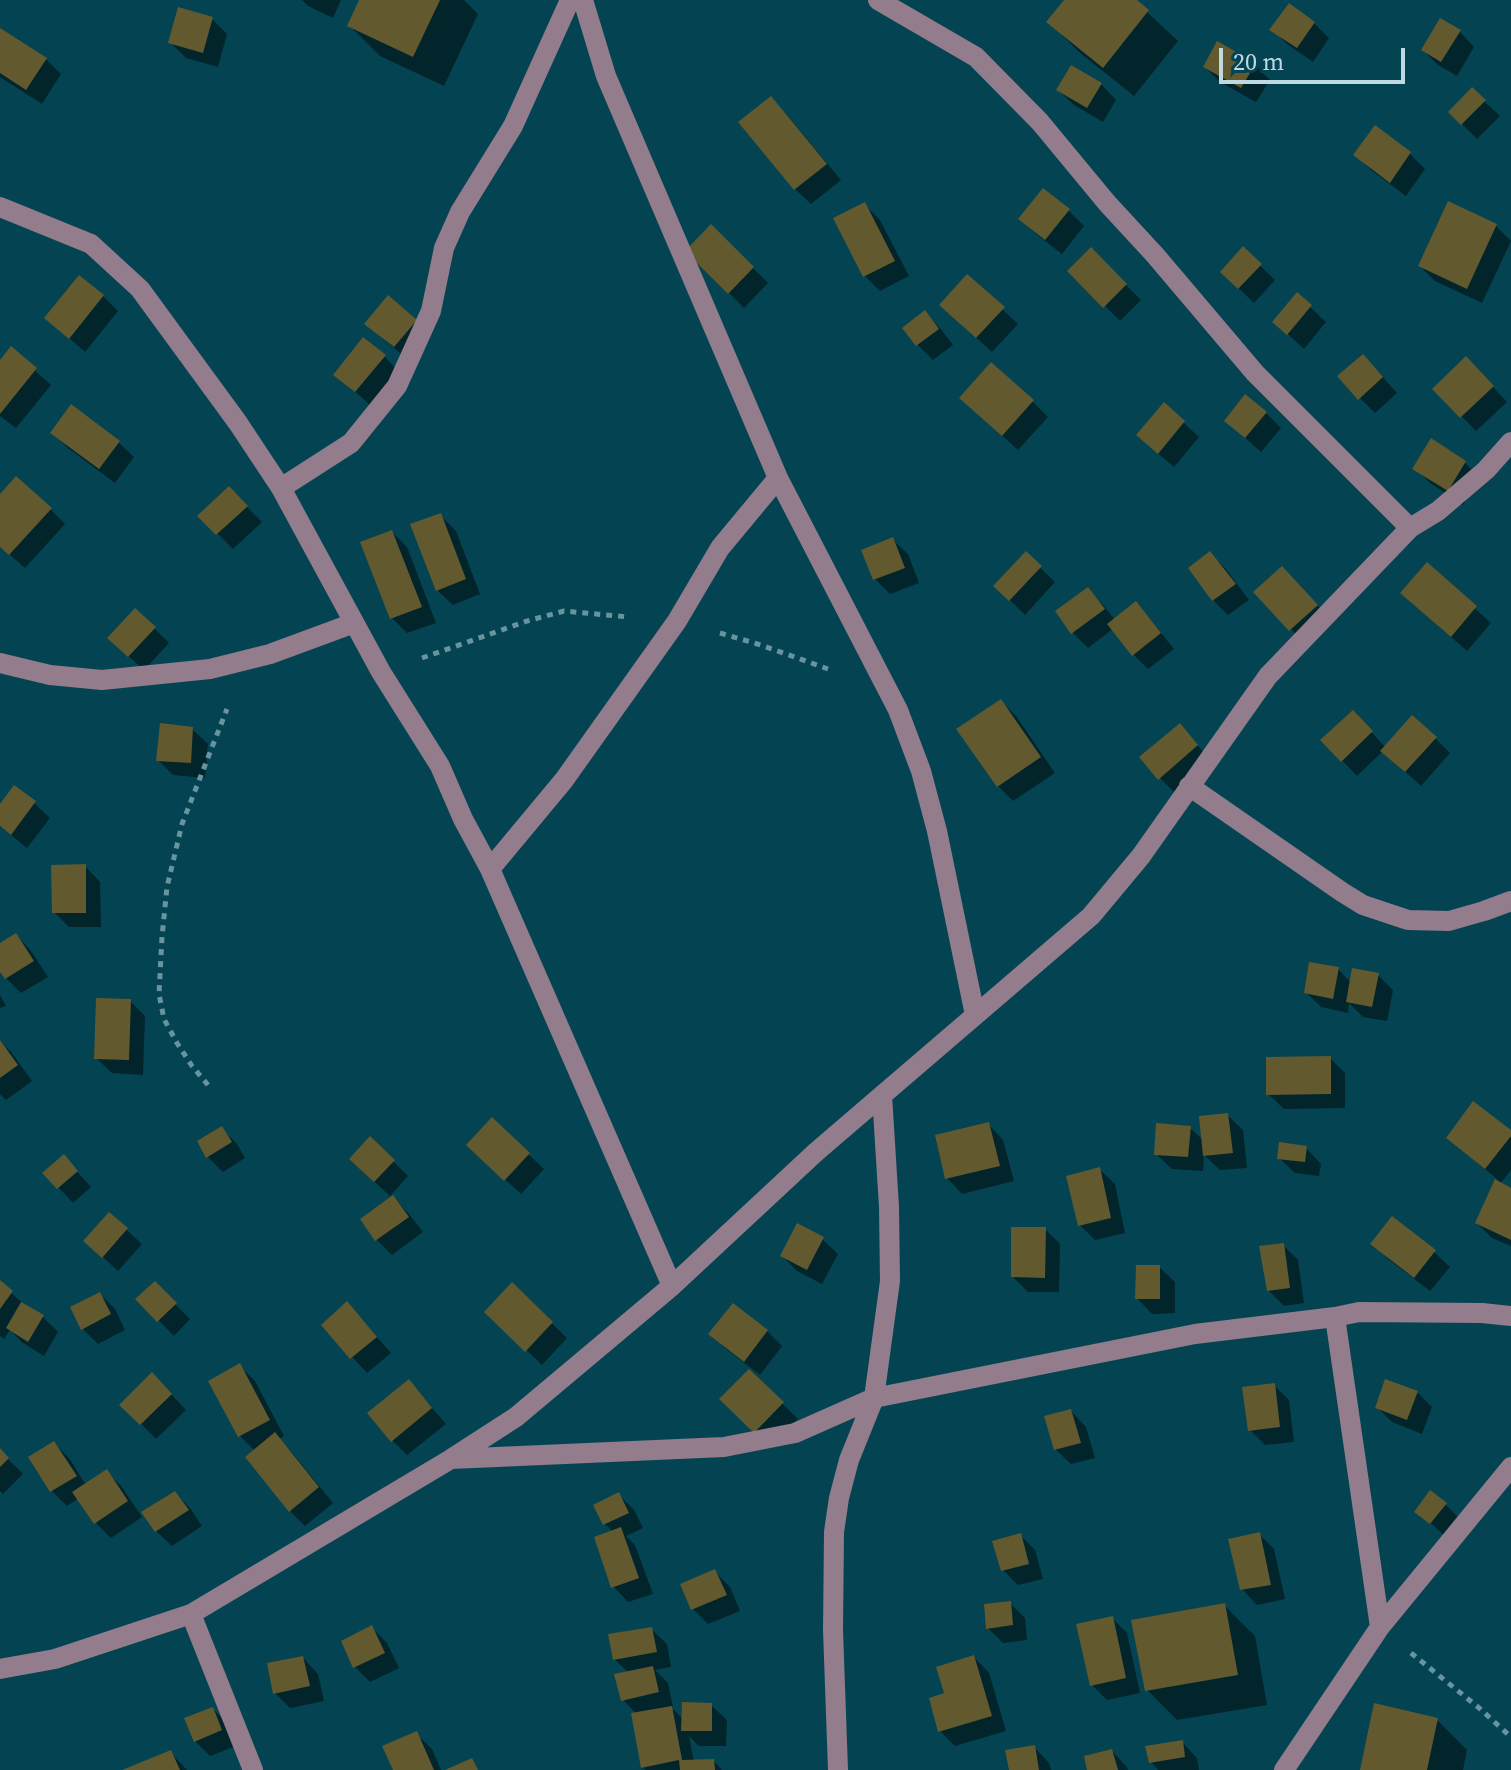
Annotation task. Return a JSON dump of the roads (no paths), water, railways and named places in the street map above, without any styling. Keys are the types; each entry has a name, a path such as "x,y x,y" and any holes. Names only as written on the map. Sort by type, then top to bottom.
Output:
{"street":[{"path":"281,488 351,443 397,386 431,311 444,248 460,212 513,126 570,0"},
{"path":"583,0 606,76 778,478 898,710 921,771 937,831 975,1015"},
{"path":"878,0 976,57 1040,122 1255,373 1410,528"},
{"path":"0,207 91,244 140,289 238,423 281,488 381,672 440,766 463,819 490,869 672,1286"},
{"path":"0,1669 55,1659 191,1614 516,1417 672,1286 816,1152 1091,916 1141,856 1268,676 1410,528 1438,511 1486,470 1511,442"},
{"path":"490,869 564,780 677,621 720,548 778,478"},
{"path":"0,663 50,675 102,680 210,669 270,654 354,623"},
{"path":"1189,786 1363,905 1408,920 1449,921 1511,901"},
{"path":"838,1770 833,1630 834,1532 849,1460 874,1398 890,1281 882,1095"},
{"path":"451,1459 724,1447 795,1433 874,1398 1195,1334 1359,1312 1511,1316"},
{"path":"1335,1317 1380,1627"},
{"path":"1284,1770 1380,1627 1511,1467"},
{"path":"191,1614 253,1770"}]}
